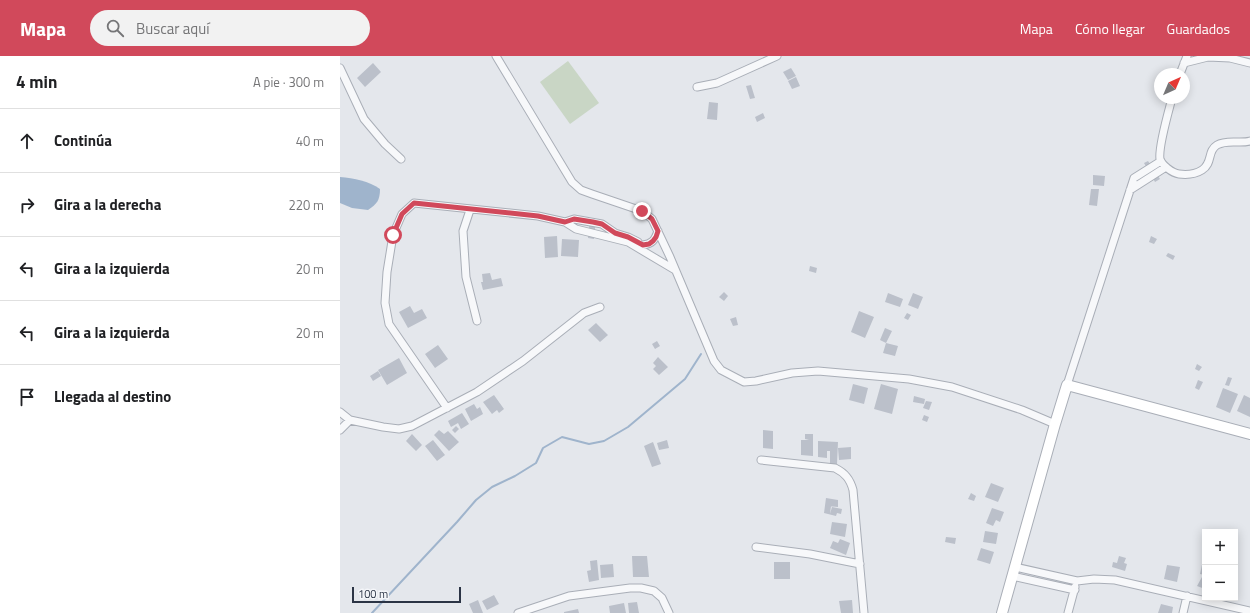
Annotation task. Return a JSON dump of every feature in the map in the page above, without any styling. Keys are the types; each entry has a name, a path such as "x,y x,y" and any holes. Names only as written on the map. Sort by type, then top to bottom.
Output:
{"street":[{"path":"496,56 572,182 581,190 642,211 652,219 670,257 714,361 721,370 744,382 756,381 792,373 818,371 909,379 952,387 1022,410 1055,424"},
{"path":"698,87 717,83 766,59 777,56"},
{"path":"1186,60 1208,57 1230,58 1250,63"},
{"path":"340,68 364,119 385,144 401,159"},
{"path":"1170,104 1161,146 1160,159 1175,173 1187,175 1204,170 1210,161 1213,148 1218,144 1230,141 1250,141"},
{"path":"1002,613 1055,424 1134,178 1164,164"},
{"path":"1130,190 1164,164"},
{"path":"447,408 389,324 386,303 387,272 393,235 402,214 414,203 470,210 499,211 538,216 565,222 576,229 628,242 675,270"},
{"path":"470,210 463,231 466,277 477,321"},
{"path":"565,222 574,219 602,224 615,233 628,237 643,245 659,256 670,257"},
{"path":"643,245 649,244 653,241 658,231"},
{"path":"340,412 350,420 383,427 399,429 412,426 477,392 523,361 584,313 600,307"},
{"path":"1068,385 1250,434"},
{"path":"340,430 350,420"},
{"path":"761,460 835,468 842,471 847,476 851,483 852,490 864,613"},
{"path":"756,547 810,554 860,564"},
{"path":"1014,571 1077,581 1094,579 1115,580 1250,611"},
{"path":"1014,571 1075,590"},
{"path":"1068,613 1077,581"},
{"path":"518,613 569,596 630,588 641,588 654,591 662,598 669,613"},
{"path":"1183,613 1187,596"}],"green space":[{"path":"568,61 599,103 570,124 540,82"}],"water":[{"path":"340,177 361,180 380,189 379,196 374,206 368,210 352,208 340,203"}],"building":[{"path":"373,63 381,72 365,87 357,78"},
{"path":"791,68 796,76 788,80 783,72"},
{"path":"796,77 800,86 792,89 788,81"},
{"path":"751,85 755,98 750,99 746,86"},
{"path":"709,102 718,103 717,120 707,119"},
{"path":"763,113 765,118 757,122 755,117"},
{"path":"1148,161 1160,179 1155,182 1144,163"},
{"path":"1093,175 1105,176 1104,186 1093,185"},
{"path":"1091,189 1099,189 1097,206 1089,205"},
{"path":"590,218 596,219 594,239 588,238"},
{"path":"557,236 558,257 545,258 544,237"},
{"path":"1151,236 1157,239 1154,244 1149,242"},
{"path":"562,239 579,240 578,257 561,256"},
{"path":"1168,253 1175,256 1173,260 1166,256"},
{"path":"810,266 817,268 816,273 809,271"},
{"path":"490,273 492,280 501,278 503,286 483,290 481,282 483,282 482,274"},
{"path":"724,292 728,296 724,301 719,297"},
{"path":"888,293 903,299 900,307 885,302"},
{"path":"913,293 923,297 918,309 908,305"},
{"path":"410,306 414,313 422,309 427,318 408,328 399,312"},
{"path":"859,311 874,317 865,338 851,332"},
{"path":"907,313 911,315 908,320 904,318"},
{"path":"736,317 738,325 733,326 730,319"},
{"path":"596,323 608,335 600,342 588,330"},
{"path":"885,328 892,331 886,343 880,340"},
{"path":"657,341 660,346 655,349 652,344"},
{"path":"886,343 898,346 895,356 883,353"},
{"path":"438,345 448,359 435,368 425,354"},
{"path":"658,357 668,367 659,375 653,369 656,366 653,363"},
{"path":"399,358 407,373 387,385 378,370"},
{"path":"1197,364 1202,367 1199,371 1195,369"},
{"path":"378,371 381,376 373,381 370,376"},
{"path":"1228,377 1232,378 1229,386 1225,385"},
{"path":"1198,380 1203,382 1199,390 1195,388"},
{"path":"853,384 868,388 864,404 849,400"},
{"path":"881,384 898,389 892,414 874,409"},
{"path":"1223,388 1238,394 1230,413 1216,407"},
{"path":"494,395 504,409 499,413 497,410 492,414 483,402"},
{"path":"1244,395 1250,398 1250,417 1237,411"},
{"path":"914,396 925,399 924,404 913,402"},
{"path":"926,401 932,402 929,410 923,408"},
{"path":"474,404 477,409 480,407 483,414 471,421 465,409"},
{"path":"462,413 469,424 461,429 458,423 451,427 448,421"},
{"path":"924,415 929,417 927,422 922,420"},
{"path":"456,426 459,429 455,433 452,430"},
{"path":"439,430 444,434 448,431 459,442 449,451 434,435"},
{"path":"763,430 773,431 773,449 763,448"},
{"path":"412,434 422,445 416,451 406,441"},
{"path":"805,434 813,434 813,456 801,455 801,440 809,440 805,439"},
{"path":"433,440 445,455 437,461 425,446"},
{"path":"667,440 669,448 659,450 657,443"},
{"path":"818,441 838,442 837,464 830,464 830,451 827,451 827,458 818,457"},
{"path":"653,442 661,464 652,467 644,446"},
{"path":"851,447 851,459 839,460 838,448"},
{"path":"991,483 1004,488 998,502 985,497"},
{"path":"971,493 976,496 974,501 968,499"},
{"path":"826,498 838,500 838,507 831,506 830,514 832,507 842,509 841,514 837,513 836,516 824,513"},
{"path":"992,508 1004,512 1000,522 996,520 993,526 986,523"},
{"path":"832,522 847,524 845,537 830,534"},
{"path":"985,531 998,533 996,544 983,542"},
{"path":"946,537 956,538 955,544 945,542"},
{"path":"840,539 850,543 846,555 830,548 833,541 838,543"},
{"path":"981,548 994,552 990,564 977,560"},
{"path":"632,556 647,556 649,577 633,577"},
{"path":"1119,556 1126,558 1124,563 1127,564 1125,571 1112,567 1113,562 1117,563"},
{"path":"597,560 599,580 589,582 587,571 591,570 590,561"},
{"path":"774,562 790,562 790,579 774,579"},
{"path":"613,564 614,577 601,578 600,565"},
{"path":"1167,565 1180,567 1177,582 1164,579"},
{"path":"1202,577 1202,588 1197,586"},
{"path":"494,595 499,604 487,610 482,601"},
{"path":"478,600 483,613 473,613 469,604"},
{"path":"852,600 853,613 841,613 839,601"},
{"path":"637,602 639,613 629,613 628,603"},
{"path":"624,603 626,613 610,613 609,606"},
{"path":"1161,604 1173,607 1172,613 1158,613"},
{"path":"578,609 579,613 564,613 564,612"}],"waterway":[{"path":"372,613 476,500 492,487 515,476 536,463 543,448 562,437 589,444 604,441 628,427 685,379 701,354"}],"route":[{"path":"393,235 402,214 414,203 470,210 499,211 538,216 565,222 574,219 593,222 602,224 615,233 628,237 643,245 649,244 653,241 658,231 652,219 642,211"}]}
